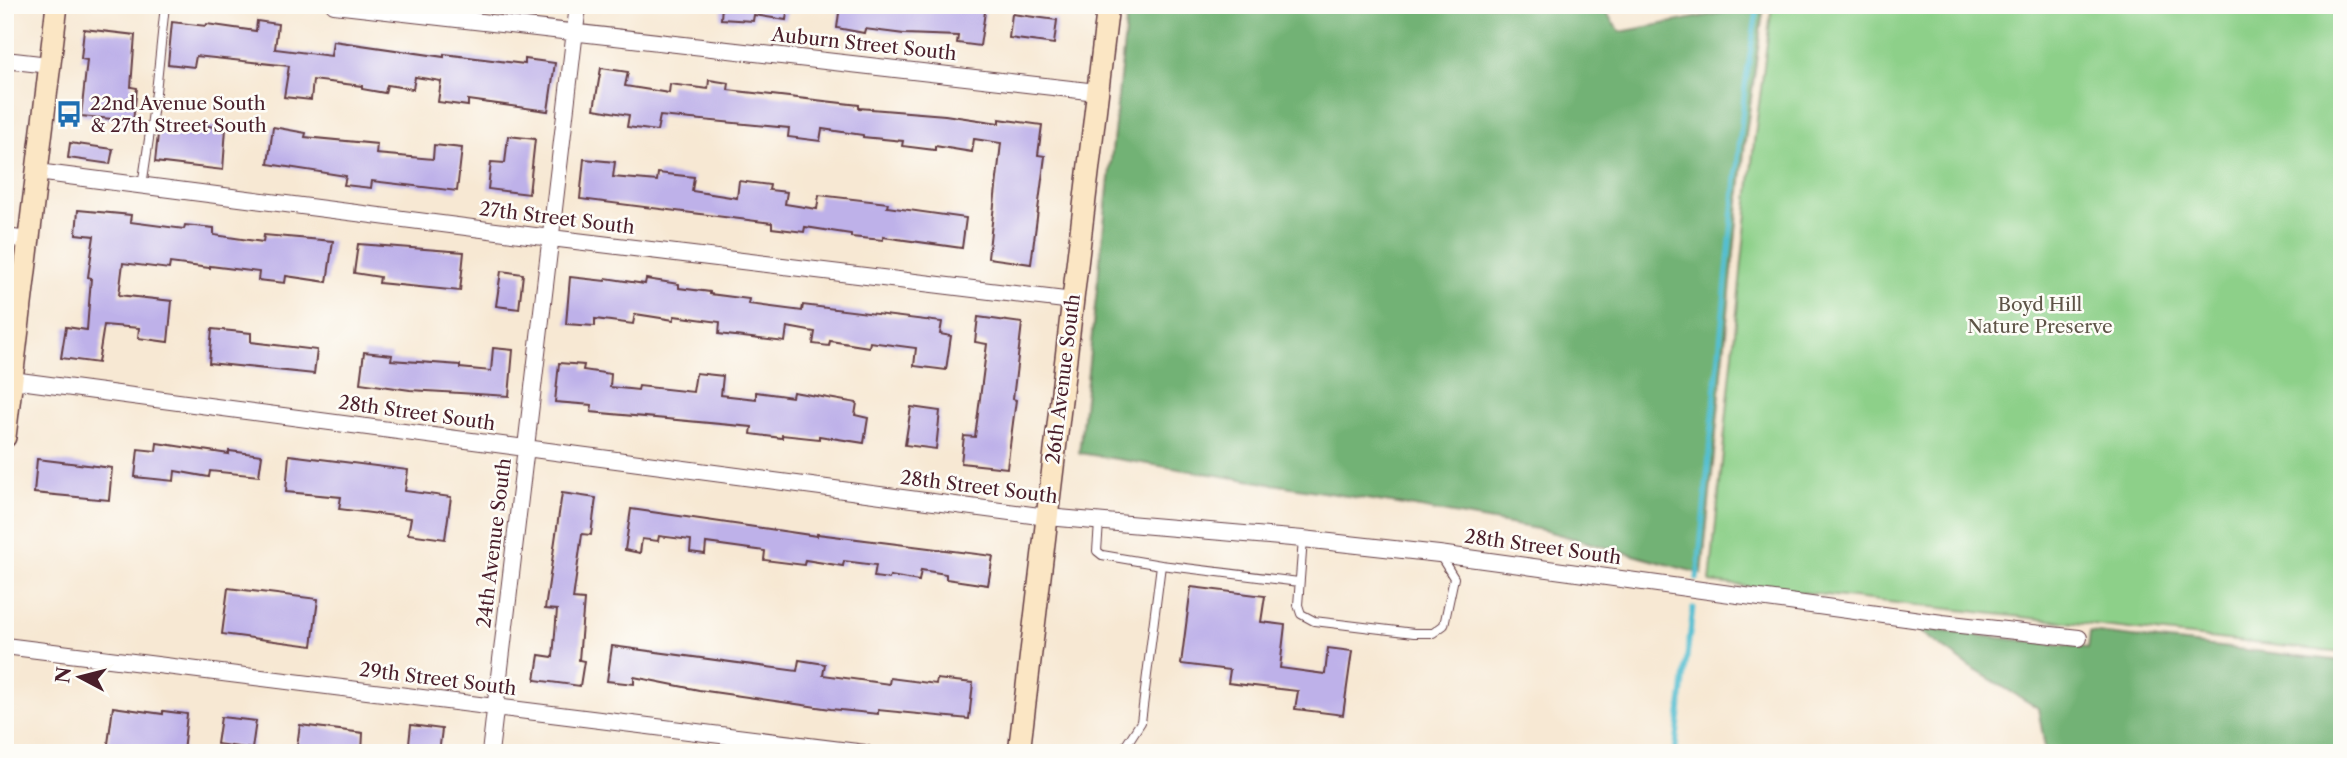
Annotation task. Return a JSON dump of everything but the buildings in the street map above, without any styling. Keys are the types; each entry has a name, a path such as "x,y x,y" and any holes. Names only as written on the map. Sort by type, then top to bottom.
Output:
{"street":[{"path":"5,436 57,5"},
{"name":"Auburn Street South","path":"334,5 1097,92"},
{"name":"24th Avenue South","path":"490,753 579,5"},
{"name":"26th Avenue South","path":"1026,752 1047,517 1108,5"},
{"path":"5,60 50,65"},
{"name":"27th Street South","path":"37,172 1073,301"},
{"path":"5,237 29,240"},
{"name":"28th Street South","path":"12,380 1047,517 1303,539 1439,554 1942,623 2079,638"},
{"name":"29th Street South","path":"5,646 865,753"}],"lane":[{"path":"142,186 165,5"},
{"path":"1099,523 1097,551 1102,555 1299,582"},
{"path":"1303,539 1298,605 1301,614 1314,621 1414,633 1433,633 1444,625 1454,578 1439,554"},
{"path":"1121,753 1141,722 1161,565"}],"green space":[{"path":"1128,5 1601,5 1620,32 1764,5 1745,141 1702,574 1543,530 1079,453"},
{"name":"Boyd Hill Nature Preserve","path":"1772,5 2342,5 2342,653 1710,582 1754,142"},
{"path":"1915,628 2088,648 2090,632 2342,661 2342,753 2046,753 2038,708 1970,667"}],"waterway":[{"path":"1697,579 1745,86 1758,5"},
{"path":"1675,753 1693,608"}],"place":[{"name":"22nd Avenue South & 27th Street South","path":"69,114"}]}
